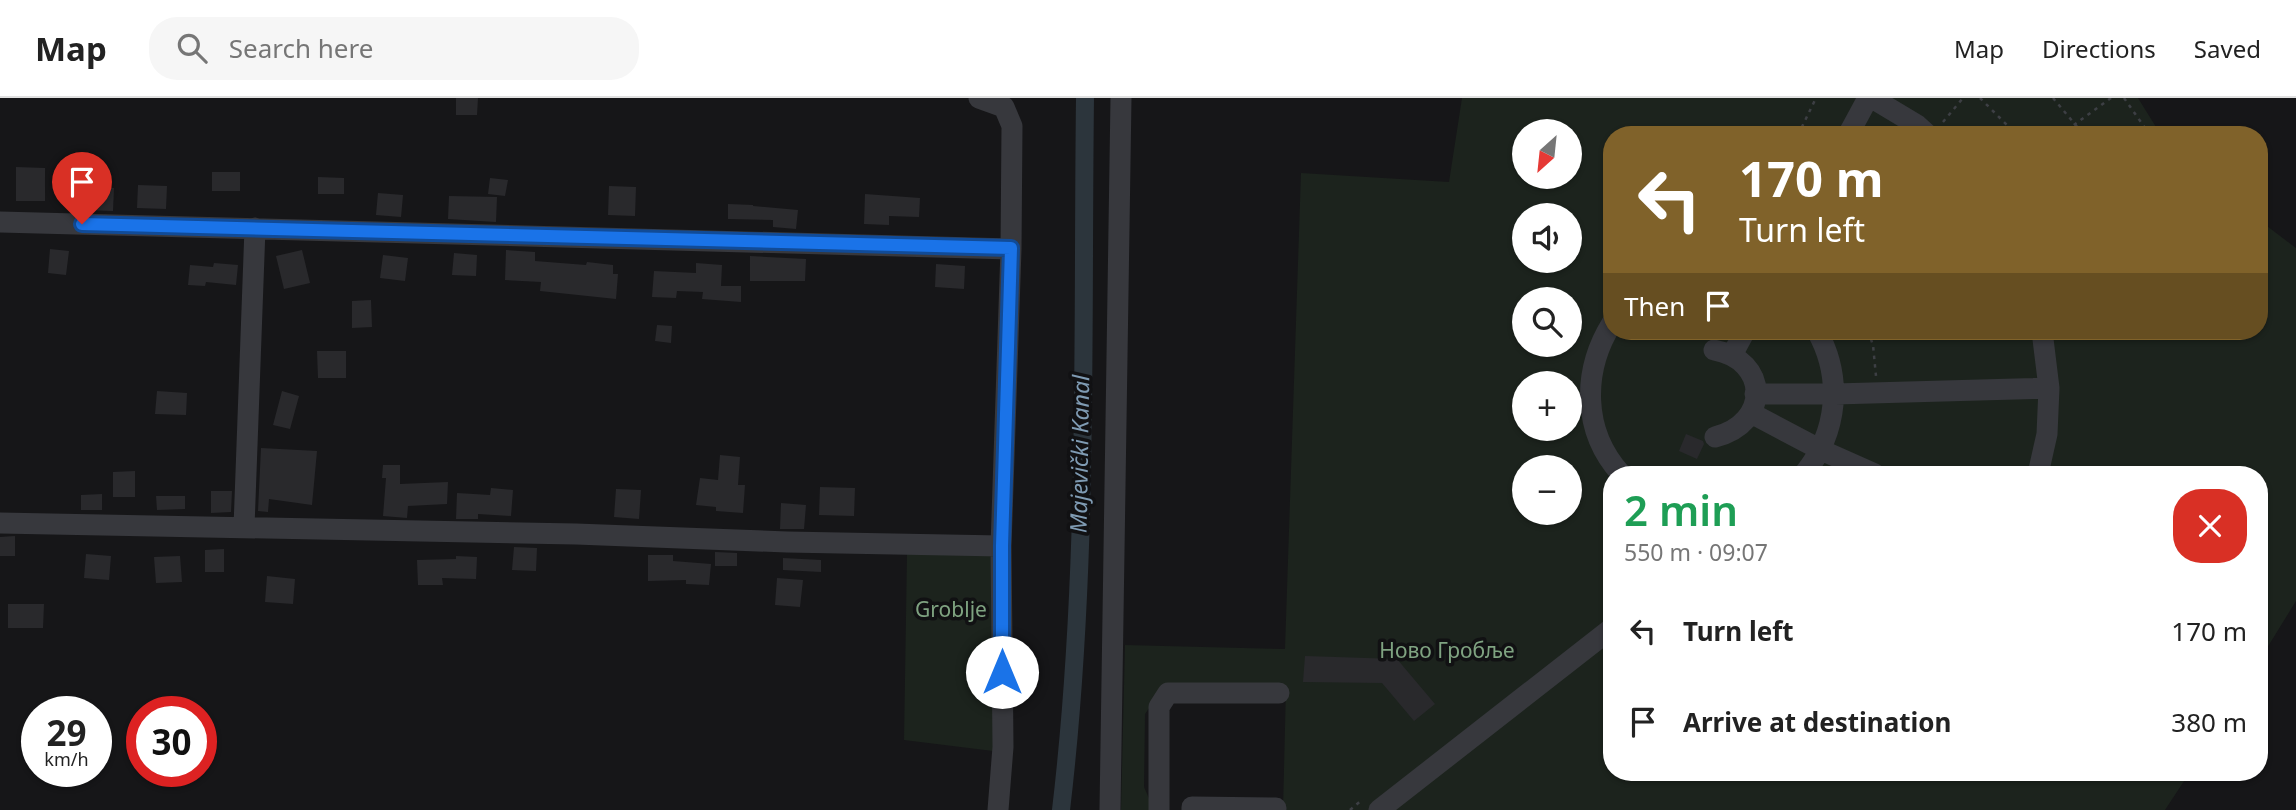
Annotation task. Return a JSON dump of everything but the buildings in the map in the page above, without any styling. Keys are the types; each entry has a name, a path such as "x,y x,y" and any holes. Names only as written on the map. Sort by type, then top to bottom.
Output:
{"street":[{"path":"979,98 1004,107 1012,126 1002,546 1003,747 998,810"},
{"path":"1110,810 1121,98"},
{"path":"1853,126 1870,98 1920,126"},
{"path":"0,222 1011,248"},
{"path":"244,527 255,228"},
{"path":"1603,340 1592,370 1590,405 1598,439 1606,454 1623,466"},
{"path":"1715,437 1739,428 1753,403 1751,372 1723,353 1736,340"},
{"path":"1810,466 1821,450 1833,413 1835,394 1831,365 1821,340"},
{"path":"2040,466 2047,434 2049,388 2043,340"},
{"path":"1753,403 1835,394 2049,388"},
{"path":"1753,403 1821,450 1857,466"},
{"path":"0,523 576,534 1002,546"},
{"path":"1379,810 1603,635"},
{"path":"1159,810 1159,707 1168,693 1279,693"},
{"path":"1192,810 1192,807 1276,808"}],"path":[{"path":"1802,126 1816,98"},
{"path":"1938,126 1963,98"},
{"path":"1980,98 2008,126"},
{"path":"2053,98 2078,126"},
{"path":"2072,126 2111,98"},
{"path":"2124,98 2144,126"},
{"path":"1870,340 1876,366 1876,393"}],"green space":[{"name":"Ново Гробље","path":"1462,98 2138,98 2155,126 1603,126 1603,340 2268,340 2268,227 2296,248 2296,601 2268,646 2268,466 1603,466 1603,781 2184,781 2165,810 1283,810 1286,687 1165,685 1145,714 1144,787 1154,810 1121,810 1125,645 1285,649 1301,173 1449,182"},
{"name":"Groblje","path":"907,554 996,554 993,751 904,740"}],"waterway":[{"name":"Majevički Kanal","path":"1061,810 1070,721 1080,543 1085,98"}],"route":[{"path":"82,224 1011,248 1002,546 1002,672"}]}
